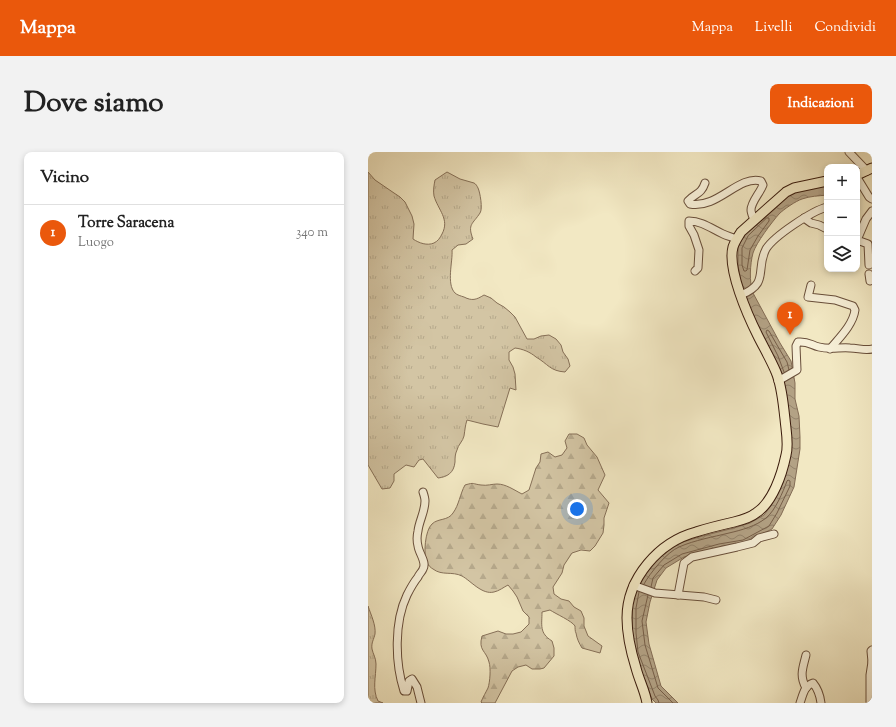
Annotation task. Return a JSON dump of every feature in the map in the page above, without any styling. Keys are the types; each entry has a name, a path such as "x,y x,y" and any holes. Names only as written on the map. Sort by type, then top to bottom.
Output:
{"main road":[{"path":"860,174 869,170"},
{"path":"647,703 631,652 627,629 627,609 641,573 650,560 672,542 694,532 748,518 757,513 765,506 770,498 779,480 787,454 787,441 780,380 758,336 734,274 732,249 741,232 786,192 794,188 824,182"}],"street":[{"path":"849,152 869,170"},
{"path":"705,183 704,188 688,201 690,204 705,204 717,199 726,192 749,180 761,181 763,185 750,210 754,220"},
{"path":"860,181 870,198"},
{"path":"742,295 756,287 760,278 762,259 766,249 772,242 779,235 804,218 824,208"},
{"path":"859,236 866,219 872,212"},
{"path":"804,218 811,223 824,228"},
{"path":"695,272 698,268 699,250 689,226 689,221 707,226 736,239"},
{"path":"860,241 868,244 870,248 869,265"},
{"path":"811,285 808,297 835,300 853,306 855,310 847,329 830,349"},
{"path":"780,380 797,370 796,346 798,342 804,342 830,349 872,349"},
{"path":"421,703 412,679 409,681 407,691 404,691 398,663 397,636 401,609 407,594 416,578 424,568 418,546 417,532 425,501 424,492"},
{"path":"678,595 684,562 692,557 753,543 759,538 774,534"},
{"path":"635,586 655,593 704,597 716,600"},
{"path":"870,703 872,650"},
{"path":"806,655 802,674 803,682 806,688"},
{"path":"800,703 806,688 809,684 813,683 818,688 821,703"}],"green space":[{"path":"368,172 375,180 405,202 414,224 413,239 420,243 426,244 431,244 437,241 444,229 445,224 434,196 435,180 447,172 460,179 474,183 480,193 481,211 471,227 473,239 466,244 458,245 452,250 450,278 452,289 455,293 469,299 476,299 484,295 491,298 515,317 527,339 534,339 549,335 556,339 561,345 570,366 565,372 556,370 549,367 529,352 515,348 509,352 509,360 515,374 516,390 510,388 498,427 467,420 463,438 458,446 454,466 450,474 438,478 423,459 419,460 414,467 406,465 394,474 394,481 390,488 382,489 368,465"},
{"path":"569,434 577,434 584,438 587,445 597,457 605,475 598,490 609,503 604,518 603,533 595,546 590,551 581,550 572,553 553,587 554,594 561,599 569,601 574,607 581,611 588,636 602,646 600,653 582,648 575,631 575,626 571,622 550,610 542,612 543,632 552,641 554,656 544,668 532,669 526,665 518,667 512,671 495,703 482,703 481,702 489,685 490,665 481,645 482,636 498,631 506,634 521,632 529,624 529,617 523,611 517,597 508,585 500,590 490,592 485,591 481,590 462,576 436,571 430,567 427,563 425,554 425,543 428,532 434,522 451,516 457,507 465,485 472,483 483,485 500,484 522,494 529,490 536,468 540,462 541,454 548,452 555,457 562,455 567,448 565,441"},
{"path":"368,606 375,627 372,651 376,662 375,692 378,701 383,703 368,703"}],"water":[{"path":"824,186 824,195 797,201 779,214 768,227 753,253 750,278 753,293 791,361 795,383 795,399 799,416 800,437 800,449 794,487 781,515 772,529 744,543 684,557 666,568 657,580 646,622 649,644 661,686 678,703 656,703 652,699 634,653 632,607 636,590 642,578 662,555 676,544 750,523 764,515 776,496 790,432 764,339 742,289 738,265 738,247 745,234 791,193"}],"place":[{"name":"Torre Saracena","path":"790,335"}]}
